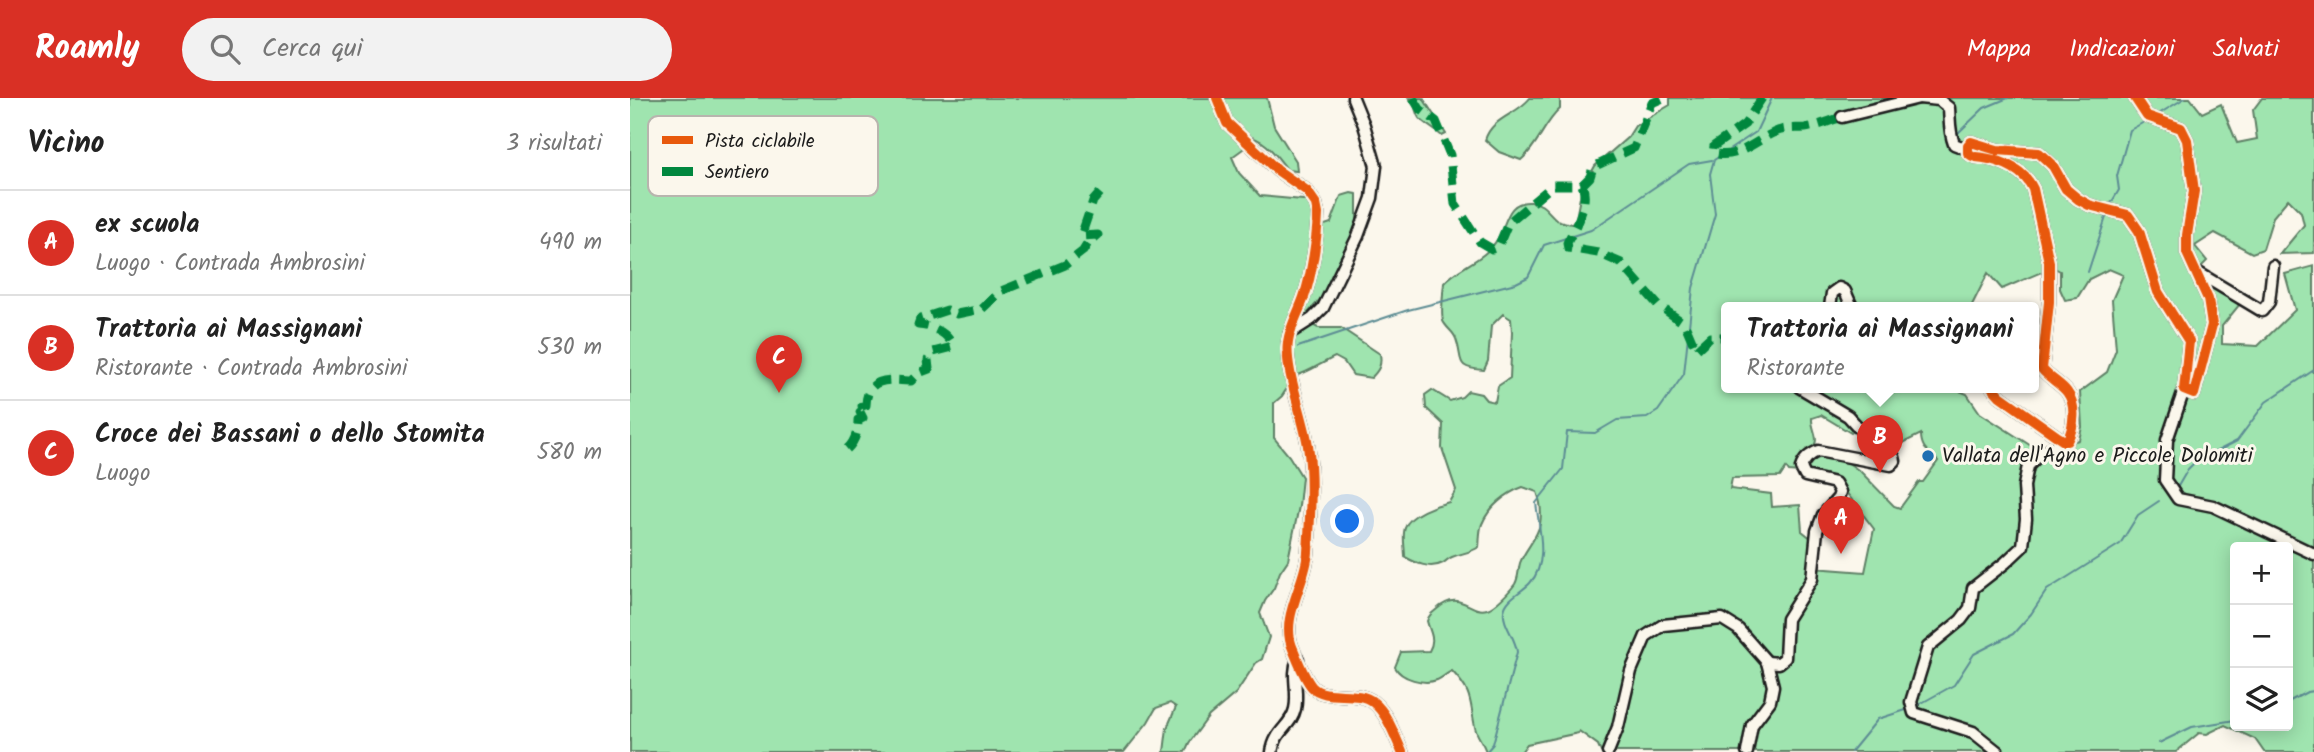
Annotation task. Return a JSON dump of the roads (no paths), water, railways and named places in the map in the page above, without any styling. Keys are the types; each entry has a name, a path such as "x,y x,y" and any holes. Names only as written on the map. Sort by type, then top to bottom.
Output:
{"street":[{"path":"1217,98 1227,123 1276,170 1307,191 1316,204 1317,220 1306,291 1290,333 1288,353 1309,458 1307,562 1291,614 1291,645 1315,690 1354,695 1373,702 1393,732 1402,752"},
{"path":"1290,333 1312,319 1323,308 1358,236 1372,198 1376,166 1353,98"},
{"path":"1842,117 1919,98 1939,100 1949,108 1948,130 1954,144 1967,147 1972,156 2022,172 2033,189 2049,262 2049,302 2042,369 2067,393 2072,406 2072,432 2067,441 2039,455 2028,466 2024,486 2026,519 2023,546 1973,588 1970,608 1961,620 1928,647 1913,708 1931,720 1973,732 1998,752"},
{"path":"2135,98 2147,116 2181,128 2187,140 2194,191 2187,253 2208,299 2212,325 2194,394 2184,390"},
{"path":"1967,147 1971,142 1997,150 2039,153 2053,166 2066,189 2078,199 2089,205 2129,215 2139,231 2158,292 2189,341 2184,390 2167,440 2165,480 2178,499 2213,506 2314,554"},
{"path":"2196,271 2262,311 2269,302 2273,266"},
{"path":"1831,302 1832,293 1839,288 1845,291 1850,302"},
{"path":"1767,662 1779,663 1785,658 1787,619 1812,579 1817,531 1823,515 1840,492 1835,483 1805,476 1801,468 1803,462 1810,454 1818,451 1891,465 1895,461 1894,457 1876,447 1848,416 1808,393"},
{"path":"1997,393 2064,442"},
{"path":"1608,752 1618,727 1631,671 1646,636 1663,625 1722,620 1738,629 1767,662 1773,686 1770,701 1752,724 1747,752"},
{"path":"1272,752 1274,739 1295,711 1297,698 1294,667 1298,659"}],"waterway":[{"path":"1486,752 1493,744 1517,652 1505,621 1505,606 1536,575 1541,555 1536,503 1563,469 1567,432 1595,433 1617,420 1647,418 1658,411 1684,374 1693,288 1715,214 1710,174 1714,160 1756,132 1772,98"},
{"path":"1957,134 1984,108 2008,98"},
{"path":"2157,115 2185,98"},
{"path":"2110,205 2119,190 2117,176 2130,130 2146,121"},
{"path":"1298,347 1408,310 1516,283 1528,277 1544,245 1591,230 1689,164 1712,160"},
{"path":"2088,272 2107,214"},
{"path":"2177,488 2194,463 2237,441 2266,402 2314,370"},
{"path":"1918,705 1954,685 1974,654 2013,634 2047,590 2120,544 2138,515 2159,501"},
{"path":"2293,699 2314,691"},
{"path":"1851,752 1878,719 1909,709"},
{"path":"2159,743 2192,727 2230,721"}],"place":[{"name":"Croce dei Bassani o dello Stomita","path":"779,393"},
{"name":"Vallata dell'Agno e Piccole Dolomiti","path":"1928,456"},
{"name":"Trattoria ai Massignani","path":"1880,473"},
{"name":"ex scuola","path":"1841,554"}]}
